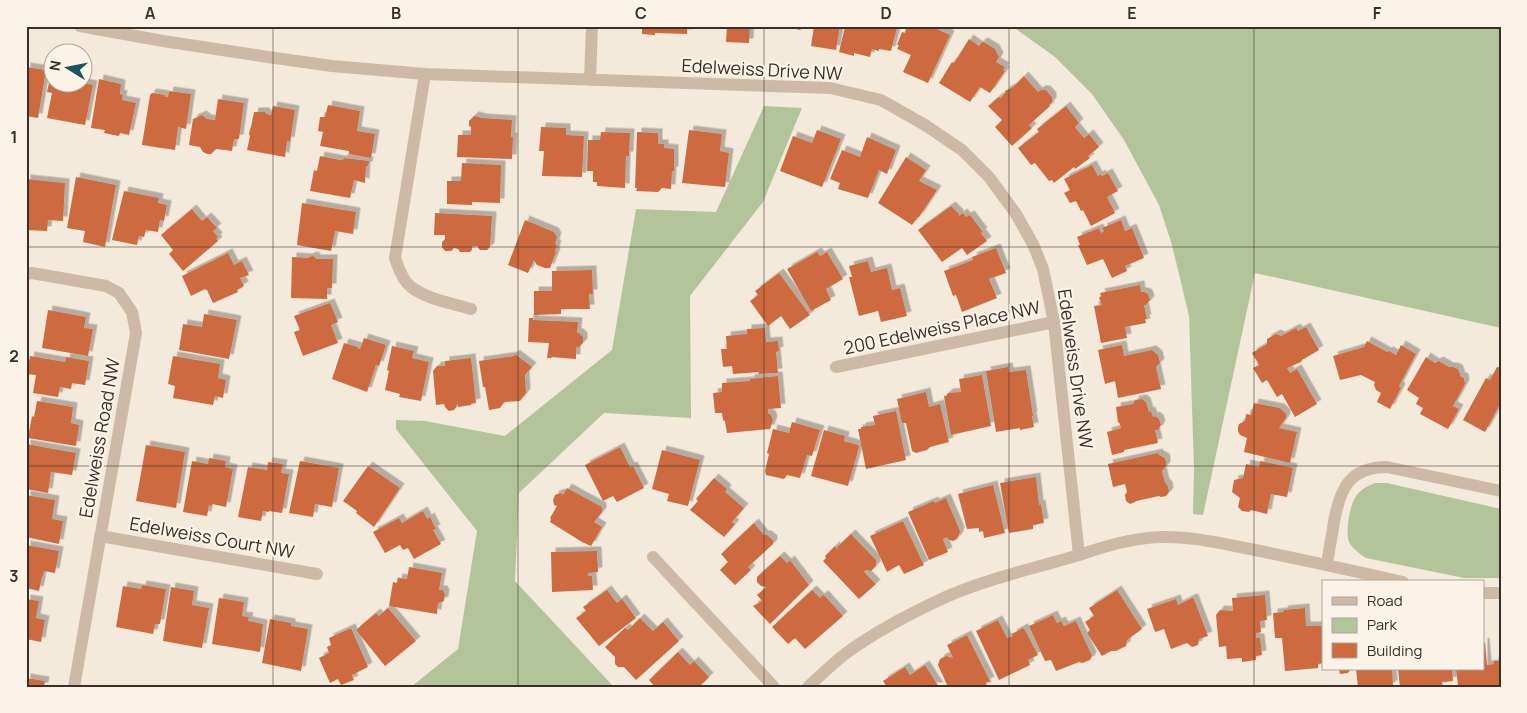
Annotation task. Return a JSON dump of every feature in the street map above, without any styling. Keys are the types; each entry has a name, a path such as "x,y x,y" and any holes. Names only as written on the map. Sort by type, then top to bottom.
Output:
{"street":[{"path":"590,80 592,26"},
{"name":"Edelweiss Drive NW","path":"88,27 163,41 332,66 425,74 830,88 881,100 925,125 962,150 989,178 1016,214 1033,244 1043,269 1054,322 1079,555"},
{"path":"425,74 394,258 406,282 417,292 471,309"},
{"name":"Edelweiss Road NW","path":"26,274 106,286 119,293 132,312 136,333 74,687"},
{"name":"200 Edelweiss Place NW","path":"836,367 1054,322"},
{"path":"1327,564 1337,506 1342,492 1348,481 1362,471 1375,467 1388,467 1501,491"},
{"name":"Edelweiss Court NW","path":"100,536 317,574"},
{"path":"808,687 846,654 881,631 949,596 991,581 1115,543 1162,537 1196,539 1327,564 1395,580"},
{"path":"653,557 774,687"},
{"path":"1484,593 1501,593"}],"green space":[{"path":"1012,26 1501,26 1501,328 1255,273 1203,515 1193,514 1194,467 1189,316 1172,245 1159,205 1124,140 1092,94 1055,57"},
{"path":"764,106 802,108 763,202 690,296 691,418 604,413 519,493 515,581 614,687 411,687 458,649 477,531 396,429 396,420 425,421 505,436 612,350 636,209 716,212"},
{"path":"1375,483 1387,483 1501,509 1501,578 1464,578 1366,558 1361,555 1349,542 1349,518 1356,496 1362,490"}],"building":[{"path":"642,26 687,26 687,34 642,34"},
{"path":"727,26 750,26 749,43 726,42"},
{"path":"792,26 806,26 805,29 800,30 792,28"},
{"path":"814,26 840,26 836,50 811,46"},
{"path":"850,26 896,26 891,51 872,49 870,57 854,53 854,56 839,52 845,27 849,28"},
{"path":"907,26 938,26 937,29 950,35 928,83 903,72 911,55 897,49 899,45 897,45 902,32 905,33"},
{"path":"969,39 979,46 984,42 995,49 999,57 996,62 1005,67 1003,70 1005,71 990,93 980,87 970,102 939,83"},
{"path":"26,67 42,69 42,92 38,118 26,116"},
{"path":"1024,76 1038,92 1046,90 1052,97 1052,102 1029,125 1032,128 1012,146 995,127 1002,120 988,106 999,97 1001,98 1005,91 1013,87"},
{"path":"99,79 121,84 120,94 123,95 122,100 136,103 129,135 120,133 119,136 104,133 105,130 91,128"},
{"path":"169,91 191,94 186,129 178,127 175,150 142,145 150,95 152,93 168,97"},
{"path":"47,92 92,92 85,125 47,118 52,93"},
{"path":"218,99 244,103 239,139 234,139 232,151 216,149 211,154 207,154 200,147 189,145 193,119 202,115 207,119 215,120"},
{"path":"328,105 360,111 357,131 375,134 371,158 349,154 349,151 320,146 323,132 318,131 320,117 325,117"},
{"path":"273,106 295,110 290,142 287,141 285,157 247,150 254,112 265,112 271,115"},
{"path":"1066,106 1079,123 1075,127 1084,138 1089,134 1099,147 1088,156 1090,158 1075,169 1074,167 1054,183 1052,180 1049,181 1035,163 1031,165 1018,148 1039,132 1037,129"},
{"path":"474,116 512,120 512,159 457,157 458,135 471,135 469,121"},
{"path":"541,127 566,128 566,135 584,136 582,177 542,176 544,151 539,151"},
{"path":"689,130 722,134 720,151 729,153 725,187 682,183"},
{"path":"817,130 841,139 822,187 780,171 793,136 812,143"},
{"path":"601,132 630,133 629,156 626,156 625,188 597,186 597,182 593,182 593,171 587,171 588,140 600,140"},
{"path":"637,132 658,133 658,144 664,144 664,148 674,149 674,171 672,171 671,189 662,188 658,192 636,191"},
{"path":"867,137 896,150 887,174 879,170 868,198 838,189 840,183 830,179 842,150 860,157"},
{"path":"320,156 340,160 344,158 369,161 368,166 366,166 365,183 354,180 350,198 310,191 314,170 317,171"},
{"path":"906,157 926,170 919,181 937,190 912,225 878,203"},
{"path":"462,163 501,165 500,203 472,202 472,205 447,204 447,181 461,181"},
{"path":"1092,165 1098,176 1108,173 1118,191 1107,197 1115,213 1091,226 1076,201 1070,203 1064,193 1070,190 1064,179"},
{"path":"76,177 116,185 105,247 83,242 85,231 67,228"},
{"path":"26,179 65,183 63,221 48,220 47,231 26,230"},
{"path":"124,191 159,198 158,203 167,205 164,221 160,220 158,232 146,230 144,237 139,236 137,245 112,240"},
{"path":"302,203 356,212 353,234 335,231 331,251 297,245"},
{"path":"951,206 959,216 963,213 966,217 970,215 983,232 981,233 987,241 967,255 962,248 942,262 918,230"},
{"path":"192,209 202,221 207,217 217,228 213,231 218,237 216,239 218,241 183,271 169,254 173,250 161,235"},
{"path":"435,213 492,216 490,247 487,250 480,250 477,246 472,246 470,252 460,252 454,248 451,251 445,251 442,247 442,242 445,239 445,235 434,235"},
{"path":"525,220 554,232 557,237 555,244 557,245 556,252 550,268 537,265 534,260 528,273 508,265"},
{"path":"1121,220 1125,231 1132,228 1144,258 1125,266 1127,271 1112,278 1103,259 1087,265 1078,245 1080,245 1077,237 1099,228 1101,233 1104,231 1102,228"},
{"path":"996,248 1006,273 989,279 997,298 962,312 956,295 953,296 944,271 973,260 972,257"},
{"path":"817,252 820,256 827,252 843,279 826,289 831,300 811,311 787,269"},
{"path":"228,253 234,265 242,261 249,275 240,278 244,286 237,290 238,292 213,303 205,289 191,296 182,276"},
{"path":"312,256 316,259 333,259 332,288 327,288 327,299 291,298 292,257 308,258"},
{"path":"868,261 871,272 887,268 892,290 900,288 907,316 881,322 878,311 859,316 849,277 852,277 849,266"},
{"path":"592,270 593,294 589,294 590,309 561,309 561,314 534,315 534,291 552,291 552,271"},
{"path":"779,273 810,315 790,329 781,316 768,326 750,301 758,295 755,291"},
{"path":"1140,285 1141,292 1148,294 1150,300 1144,305 1146,323 1125,327 1127,338 1101,343 1094,306 1102,305 1099,298 1101,296 1100,293"},
{"path":"330,303 338,322 331,325 338,343 303,356 294,332 300,330 294,316"},
{"path":"48,310 86,317 84,328 93,329 88,356 42,348"},
{"path":"204,314 237,320 229,359 179,350 183,324 202,327"},
{"path":"529,318 533,318 533,320 578,322 577,333 583,337 583,343 576,347 576,359 547,358 549,343 528,342"},
{"path":"1306,327 1319,350 1301,362 1287,368 1290,373 1297,369 1317,404 1295,417 1282,394 1277,397 1267,380 1262,383 1253,368 1259,365 1252,353 1267,344 1267,339 1276,334 1281,336 1296,328 1298,331"},
{"path":"765,328 766,342 778,341 779,351 776,352 778,373 733,374 732,366 723,367 721,349 727,349 726,336 747,334 747,329"},
{"path":"364,338 386,345 379,366 376,365 367,392 332,379 344,343 360,349"},
{"path":"1367,341 1396,355 1401,345 1416,354 1399,386 1401,388 1390,409 1377,402 1381,393 1376,390 1375,382 1361,375 1340,380 1333,356 1364,347"},
{"path":"1122,345 1124,356 1152,350 1158,355 1160,363 1156,367 1161,389 1118,398 1115,381 1105,384 1098,350"},
{"path":"392,346 414,351 412,358 429,362 421,401 399,397 400,394 385,390"},
{"path":"515,354 532,367 525,375 526,393 520,401 504,402 500,408 489,410 479,361 514,356"},
{"path":"30,356 65,362 66,357 89,361 85,385 72,383 71,389 60,387 58,397 33,393 36,375 27,374"},
{"path":"173,356 220,364 218,378 226,380 223,398 215,396 213,405 173,398 175,386 168,384"},
{"path":"1426,357 1435,363 1439,361 1449,367 1458,369 1460,376 1464,378 1465,384 1453,406 1459,409 1448,429 1420,414 1423,408 1416,404 1419,398 1407,390"},
{"path":"471,358 476,403 458,407 457,401 457,406 454,410 449,411 444,404 436,405 433,371 437,366 445,366 445,361"},
{"path":"1008,367 1009,372 1026,370 1034,427 996,432 986,371"},
{"path":"1497,367 1501,368 1501,406 1499,406 1485,432 1463,420 1486,378 1490,380"},
{"path":"982,375 991,426 951,435 944,396 948,393 961,392 959,379"},
{"path":"778,376 781,408 768,409 768,413 773,420 770,429 727,433 722,413 715,413 713,393 722,392 722,383"},
{"path":"926,392 929,407 940,404 949,442 916,453 912,451 906,423 902,423 897,399"},
{"path":"1142,399 1146,402 1149,412 1151,411 1153,417 1155,416 1159,419 1161,425 1158,430 1155,430 1158,443 1124,450 1124,452 1112,455 1107,432 1121,428 1118,423 1116,407 1133,404 1135,400"},
{"path":"37,401 73,407 71,423 79,425 76,446 28,438"},
{"path":"1254,403 1280,408 1286,414 1286,418 1279,428 1297,432 1290,463 1244,452 1247,438 1240,435 1238,427 1239,424 1245,421 1246,414 1251,415"},
{"path":"896,411 906,460 866,469 858,429 875,425 873,416"},
{"path":"792,422 820,430 812,456 807,455 800,478 787,475 784,479 766,475 765,471 769,454 767,453 773,429 789,433"},
{"path":"824,430 845,436 844,441 859,447 848,486 811,476"},
{"path":"26,444 76,453 72,475 51,472 48,493 26,489"},
{"path":"146,445 185,452 176,508 136,501"},
{"path":"620,447 630,467 633,466 644,488 617,502 613,496 603,501 585,465"},
{"path":"662,450 700,460 688,506 667,501 669,494 652,489"},
{"path":"1158,453 1165,458 1166,466 1162,471 1169,492 1166,496 1136,501 1130,504 1126,501 1125,495 1127,492 1125,484 1113,487 1108,464"},
{"path":"209,458 226,461 225,467 233,469 226,507 209,505 207,516 183,512 192,461 208,464"},
{"path":"300,461 339,468 332,507 315,504 313,517 289,513"},
{"path":"1260,461 1293,468 1287,497 1271,494 1267,514 1251,510 1249,512 1242,511 1238,507 1240,498 1232,492 1234,480 1243,478 1246,464 1259,467"},
{"path":"268,462 283,464 281,473 289,474 282,513 263,511 261,521 238,517 248,467 267,470"},
{"path":"368,466 400,488 374,527 343,501"},
{"path":"1036,477 1039,505 1041,504 1044,523 1033,525 1033,529 1009,533 1000,483"},
{"path":"714,478 727,489 725,492 744,508 732,522 735,524 724,537 690,510 698,501 696,499"},
{"path":"993,485 1005,533 984,538 983,531 979,532 979,528 967,529 958,494"},
{"path":"567,488 602,507 602,512 594,522 602,527 591,546 550,522 550,518 557,506 554,505 553,500 555,495 561,493 563,495"},
{"path":"26,495 55,500 52,519 63,521 59,544 26,537"},
{"path":"946,498 960,531 959,535 953,541 947,537 943,539 948,552 929,560 908,512"},
{"path":"423,511 427,519 430,517 436,529 433,530 441,544 414,559 408,548 403,550 400,545 385,553 373,532 399,518 402,523"},
{"path":"903,521 924,565 904,574 899,565 887,572 870,536"},
{"path":"754,523 764,535 773,540 773,544 748,567 751,570 735,585 720,570 728,562 721,554"},
{"path":"851,534 876,560 876,566 871,571 866,570 864,572 876,584 859,599 823,561 826,558 825,556 835,546 838,550 837,547"},
{"path":"26,545 59,551 55,573 44,571 39,591 26,588"},
{"path":"597,551 598,572 588,573 588,576 592,576 593,590 552,592 551,552"},
{"path":"780,556 787,563 790,560 809,585 770,624 753,606 762,601 757,595 766,587 761,586 757,582 757,577"},
{"path":"409,567 442,573 439,590 443,590 445,594 444,601 438,603 437,614 389,606 393,582 397,583 398,578 407,579"},
{"path":"142,585 166,589 160,624 155,624 153,634 116,627 123,586 141,589"},
{"path":"171,587 194,591 192,605 209,608 202,648 163,641"},
{"path":"607,590 617,603 622,599 636,618 599,646 576,618 586,611 583,607"},
{"path":"812,590 820,598 823,595 825,596 843,616 805,649 795,638 788,644 772,627"},
{"path":"1117,590 1142,629 1127,640 1126,646 1102,656 1087,633 1090,630 1085,622 1094,616 1089,608"},
{"path":"1265,595 1267,620 1260,621 1261,632 1256,633 1256,638 1260,638 1262,655 1256,656 1256,660 1242,662 1242,658 1227,659 1226,646 1219,647 1216,615 1220,610 1233,611 1232,598"},
{"path":"219,598 244,602 242,616 249,617 248,621 263,624 260,652 212,644"},
{"path":"1192,598 1208,636 1199,639 1198,645 1192,647 1187,643 1171,649 1164,629 1155,632 1147,609 1176,599 1178,605"},
{"path":"26,599 39,601 36,618 45,620 41,642 26,639"},
{"path":"388,608 416,641 385,666 356,630 376,613 379,616"},
{"path":"1305,608 1306,626 1322,626 1322,663 1318,664 1318,668 1285,671 1282,638 1275,638 1273,613 1284,612 1283,610"},
{"path":"1053,615 1057,623 1061,621 1064,626 1076,621 1092,656 1090,660 1056,671 1051,660 1045,661 1029,626"},
{"path":"640,618 653,631 663,622 679,641 636,680 624,667 618,667 615,664 615,657 605,647 625,628 628,630"},
{"path":"270,619 308,629 301,671 262,663"},
{"path":"998,620 1007,638 1023,628 1038,655 1028,660 1030,665 999,680 976,631"},
{"path":"351,628 368,667 352,675 354,680 341,685 338,679 330,683 319,658 329,653 327,647 331,645 329,638"},
{"path":"967,635 990,681 986,683 987,687 948,687 938,665 940,659 946,656 953,658 947,645"},
{"path":"1484,642 1487,665 1494,664 1494,661 1501,661 1501,687 1463,687 1463,685 1458,685 1456,670 1484,670"},
{"path":"678,652 690,665 694,661 709,677 699,687 655,687 649,680"},
{"path":"925,665 939,687 887,687 883,681 905,667 910,675"},
{"path":"1339,670 1350,670 1348,673 1340,674"},
{"path":"1356,670 1392,670 1393,685 1391,687 1358,687"},
{"path":"1398,670 1452,670 1453,681 1442,682 1443,687 1400,687"},
{"path":"26,678 45,681 44,687 26,687"}]}
